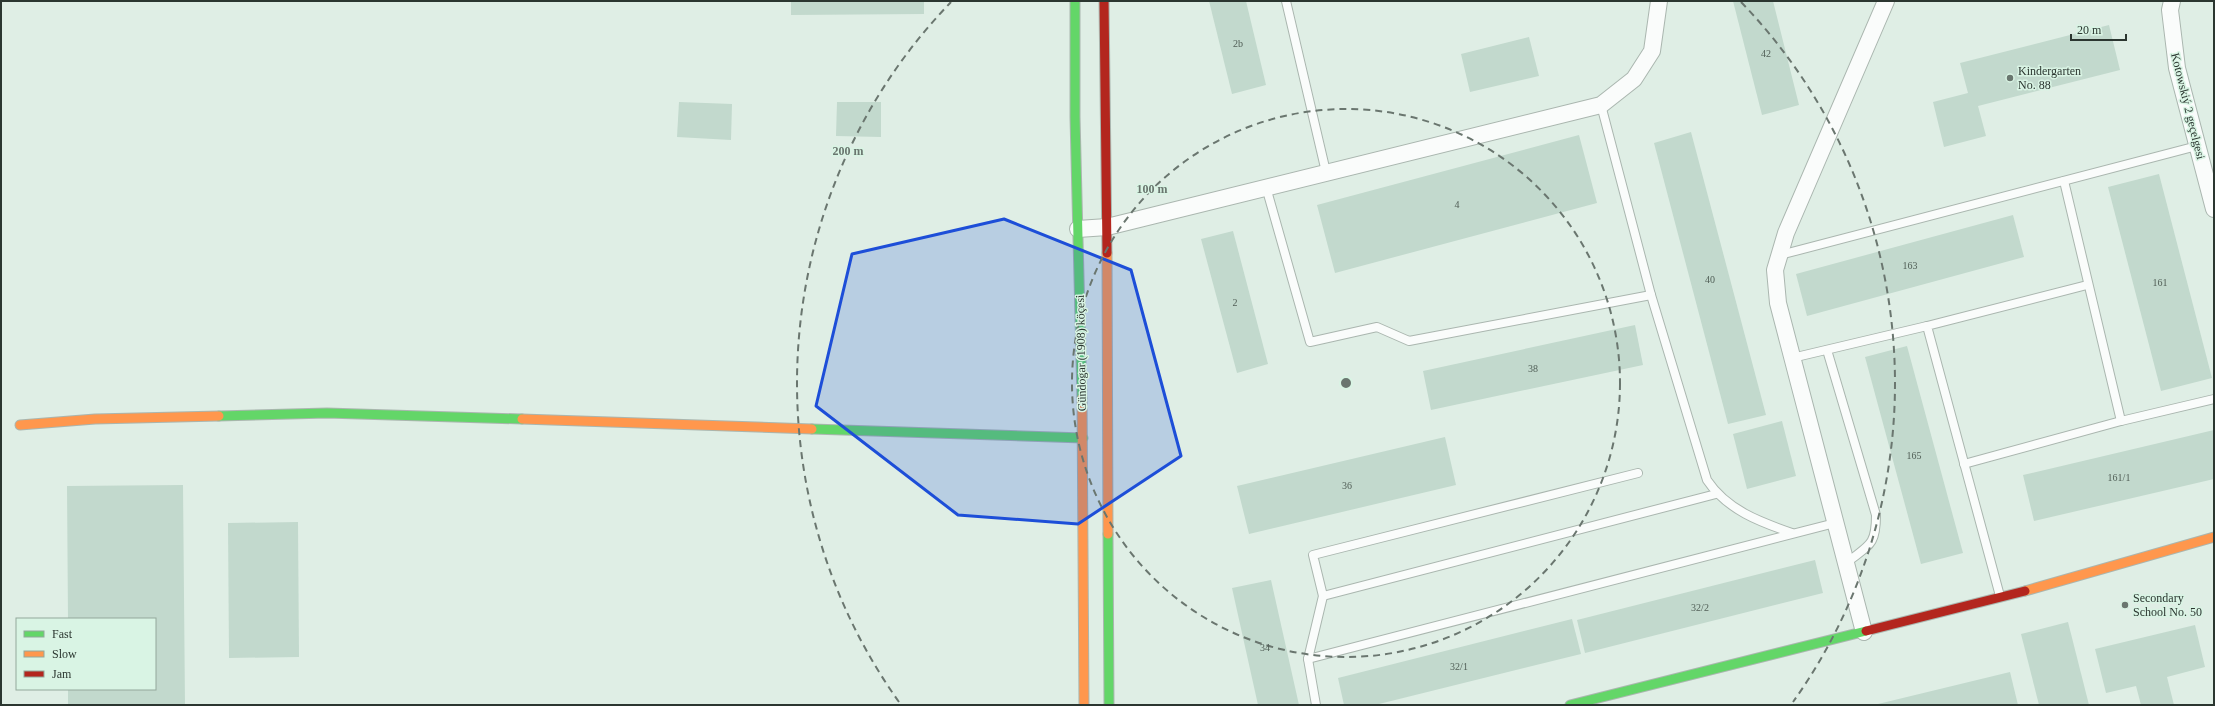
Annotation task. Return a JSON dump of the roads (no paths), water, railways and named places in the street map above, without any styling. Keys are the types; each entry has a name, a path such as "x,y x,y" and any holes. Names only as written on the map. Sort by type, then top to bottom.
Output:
{"street":[{"name":"Gündogar (1908) köçesi","path":"1075,1 1083,438 1084,705"},
{"path":"1104,1 1107,227 1109,705"},
{"path":"1078,229 1107,227 1601,105 1634,79 1652,51 1659,1"},
{"path":"1864,632 1778,303 1775,270 1786,233 1886,1"},
{"name":"Kotowskiý 2 geçelgesi","path":"2172,1 2170,10 2177,68 2214,209"},
{"path":"20,425 95,419 327,413 1083,438"},
{"path":"1570,705 2001,598 2214,538"}],"lane":[{"path":"1286,1 1326,172"},
{"path":"1601,105 1651,294 1707,480 1716,494 1758,522 1793,533"},
{"path":"1780,255 2197,146"},
{"path":"2064,181 2087,285 2120,421"},
{"path":"1266,187 1310,342 1377,327 1409,341 1651,294"},
{"path":"1792,358 1927,326 2087,285"},
{"path":"1927,326 2001,598"},
{"path":"1827,350 1876,515 1876,533 1873,542 1846,563"},
{"path":"1964,464 2120,421 2214,399"},
{"path":"1316,705 1308,659 1323,596 1313,556 1638,473"},
{"path":"1323,596 1716,494"},
{"path":"1308,659 1835,523"}],"place":[{"name":"Kindergarten No. 88","path":"2010,78"},
{"name":"Secondary School No. 50","path":"2125,605"}]}
